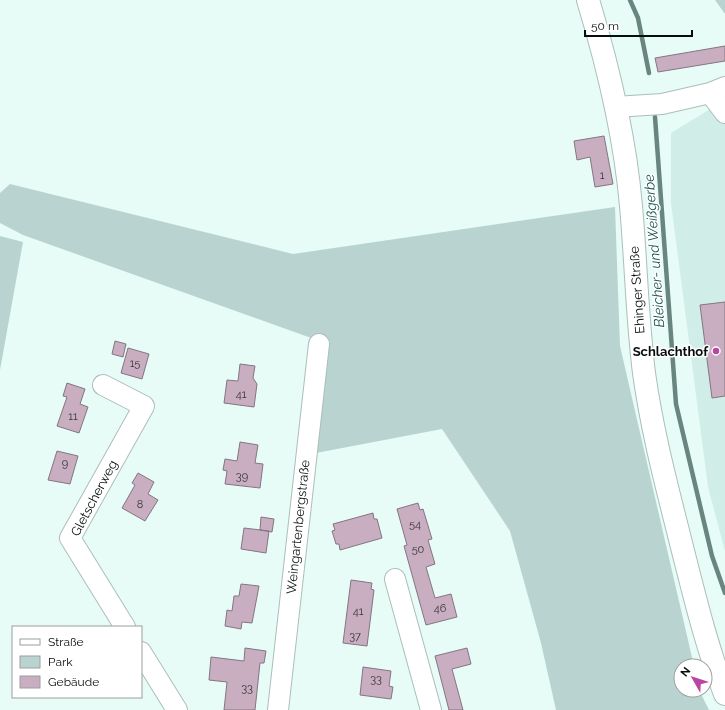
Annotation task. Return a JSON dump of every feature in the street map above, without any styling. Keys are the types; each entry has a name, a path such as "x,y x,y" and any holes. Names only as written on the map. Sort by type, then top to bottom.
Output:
{"main road":[{"name":"Ehinger Straße","path":"588,0 599,37 615,107 626,165 630,199 637,308 650,415 700,617 713,664 725,694"}],"street":[{"path":"615,107 662,104 718,90 725,113"},
{"name":"Weingartenbergstraße","path":"278,710 319,344"},
{"name":"Gletscherweg","path":"103,385 144,406 70,538 124,626"},
{"path":"395,579 431,710"},
{"path":"142,654 177,710"}],"shaded area":[{"path":"725,100 725,551 708,487 671,203 671,133"}],"green space":[{"path":"715,0 725,0 725,14"},
{"path":"10,184 293,254 615,207 620,346 692,658 673,658 673,698 703,698 709,710 556,710 541,643 510,531 442,429 316,453 328,344 23,235 0,223 0,193"},
{"path":"0,236 23,242 0,370"}],"building":[{"path":"725,46 725,61 658,72 655,58"},
{"path":"604,136 613,184 595,187 590,157 577,160 574,141"},
{"name":"Schlachthof","path":"725,302 725,396 712,398 700,305"},
{"path":"115,341 126,344 123,357 112,354"},
{"path":"128,348 149,354 142,379 121,373"},
{"path":"240,364 255,366 253,378 257,384 254,407 224,403 227,380 238,381"},
{"path":"67,383 85,389 80,404 88,407 79,433 57,426 67,397 63,396"},
{"path":"240,442 258,445 255,463 263,464 260,488 225,484 227,471 223,470 225,459 237,461"},
{"path":"57,451 78,456 70,484 48,480"},
{"path":"138,473 154,482 148,494 158,500 145,521 122,508 135,485 132,483"},
{"path":"418,503 420,510 423,509 432,539 428,540 435,564 426,567 435,598 451,594 457,617 426,625 404,546 407,545 397,509"},
{"path":"373,513 374,519 377,519 382,538 340,550 339,544 336,544 332,531 335,530 333,524"},
{"path":"261,517 274,519 272,532 260,530"},
{"path":"244,528 269,531 266,553 241,549"},
{"path":"351,580 372,583 371,589 374,590 367,646 343,643"},
{"path":"241,584 259,586 252,623 242,622 241,629 225,626 227,610 232,611 234,596 239,596"},
{"path":"245,648 266,651 264,663 260,663 255,710 224,710 227,682 209,680 211,657 244,661"},
{"path":"467,648 471,664 452,669 463,710 449,710 435,656"},
{"path":"363,667 391,671 389,686 393,687 391,699 360,695"}],"waterway":[{"name":"Bleicher- und Weißgerbe","path":"630,0 638,18 649,73"},
{"name":"Bleicher- und Weißgerbe","path":"655,117 676,404 712,556 725,593"}],"place":[{"name":"Schlachthof","path":"716,351"}]}
